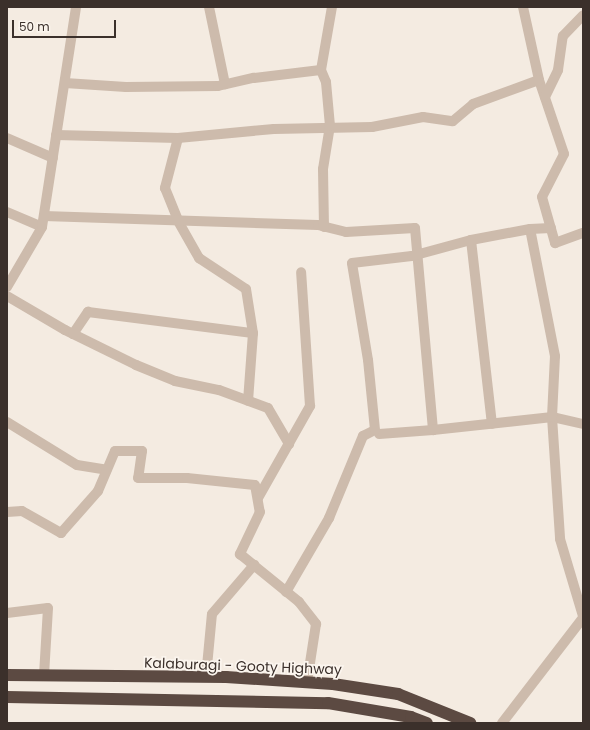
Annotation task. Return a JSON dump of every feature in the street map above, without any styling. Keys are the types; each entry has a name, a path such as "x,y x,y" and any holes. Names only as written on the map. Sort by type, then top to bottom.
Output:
{"highway":[{"name":"Kalaburagi - Gooty Highway","path":"7,675 206,677 307,682 398,694 470,723"},
{"path":"7,697 328,703 411,717 427,723"}],"street":[{"path":"7,287 42,227 76,7"},
{"path":"209,7 225,84"},
{"path":"324,227 323,170 330,126 326,82 321,70 332,7"},
{"path":"523,7 539,80 564,154 542,197 554,243 583,234"},
{"path":"545,97 558,70 563,36 583,15"},
{"path":"65,83 126,87 225,84 321,70"},
{"path":"56,135 178,138 330,126 372,127 423,117 453,121 472,104 539,80"},
{"path":"7,138 53,158"},
{"path":"178,138 165,188 178,221 199,258 246,288 253,333 248,401"},
{"path":"7,212 42,227"},
{"path":"44,216 324,227 346,232 415,228 433,430"},
{"path":"286,592 329,518 362,436 375,430 368,360 352,263 418,254 471,240 530,229 551,228"},
{"path":"502,723 583,617 560,539 552,417 555,356 530,229"},
{"path":"471,240 492,424"},
{"path":"258,498 310,406 301,272"},
{"path":"7,296 73,334 175,381 219,390 268,408 289,444"},
{"path":"73,334 88,312 253,333"},
{"path":"379,434 433,430 552,417 583,424"},
{"path":"7,422 78,465 107,470"},
{"path":"7,512 22,511 61,533 98,491 115,451 142,451 138,478 187,478 255,485 260,512 240,554 299,602 316,624 307,682"},
{"path":"206,677 212,614 254,565"},
{"path":"7,613 48,608 44,676"}]}
